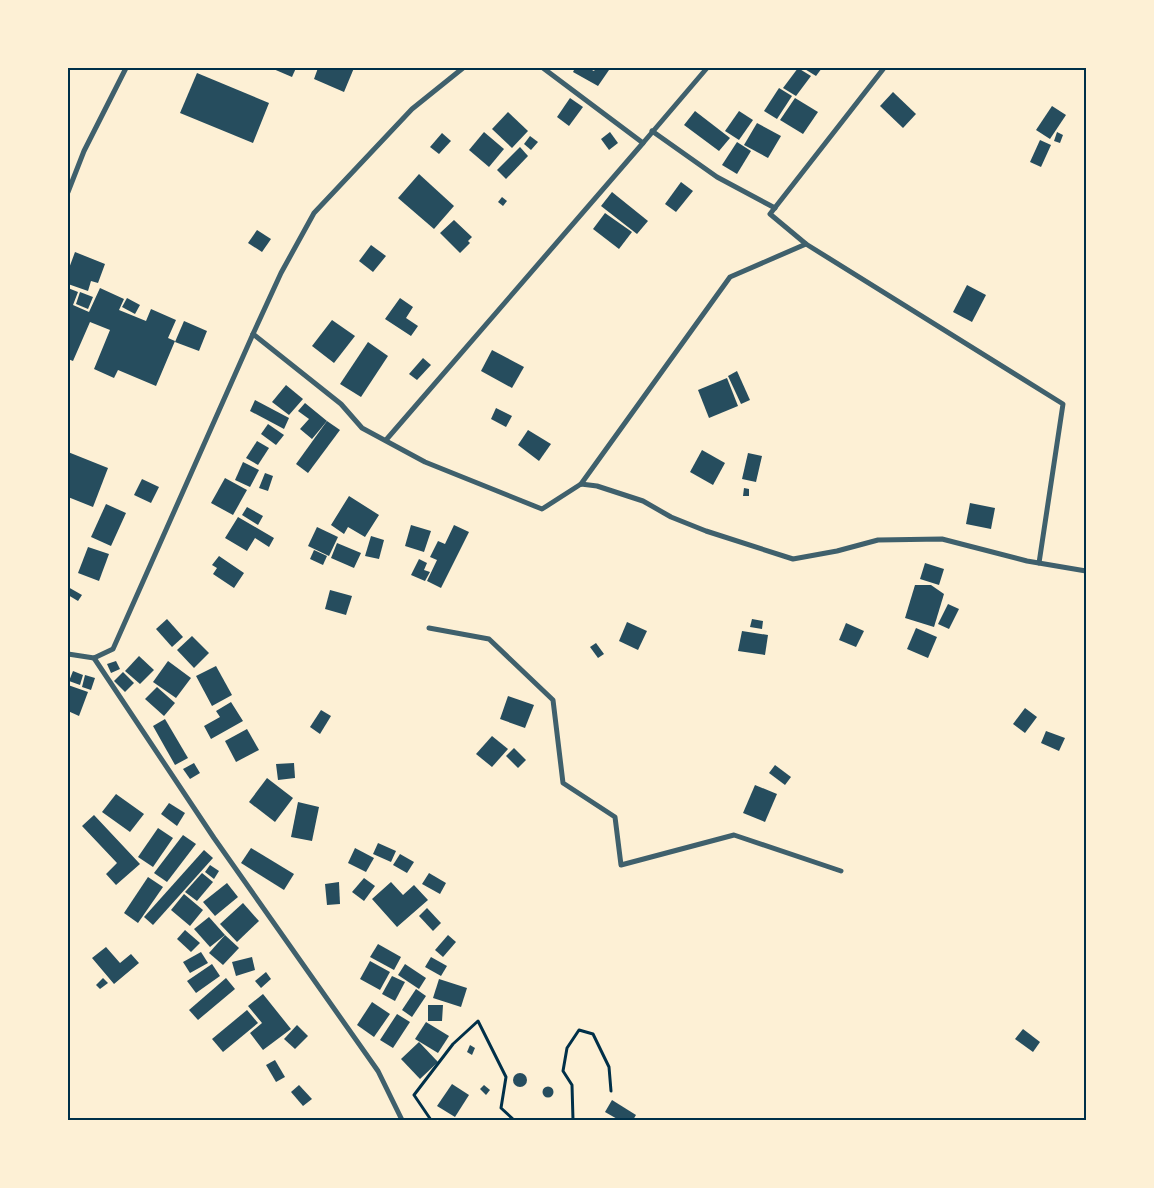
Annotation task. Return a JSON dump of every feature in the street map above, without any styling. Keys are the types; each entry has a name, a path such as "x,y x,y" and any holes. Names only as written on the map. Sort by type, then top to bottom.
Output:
{"street":[{"path":"68,192 84,151 126,68"},
{"path":"68,654 94,658 113,649 252,334 314,213 412,109 463,68"},
{"path":"542,68 642,143"},
{"path":"386,440 707,68"},
{"path":"884,68 770,214 806,244 1063,404 1039,563"},
{"path":"652,131 717,177 775,208"},
{"path":"252,334 341,404 362,428 425,462 542,508 580,484 730,277 806,244"},
{"path":"580,484 597,486 644,501 672,517 706,531 793,560 878,540 908,538 942,539 1039,563 1086,571"},
{"path":"429,628 489,639 553,700 563,783 615,817 621,865 734,835 841,871"},
{"path":"94,658 199,815 378,1071 402,1120"}],"path":[{"path":"432,1120 414,1095 453,1044 478,1021 506,1077 501,1108 514,1120"},
{"path":"573,1120 572,1085 563,1071 567,1048 579,1030 593,1034 609,1067 611,1091"}],"building":[{"path":"271,68 296,68 292,77"},
{"path":"318,68 354,68 344,92 314,79"},
{"path":"575,68 588,68 594,71 596,68 609,70 598,86 573,72"},
{"path":"798,68 811,76 796,96 783,88"},
{"path":"803,68 822,68 816,76"},
{"path":"197,73 269,103 253,143 180,113"},
{"path":"779,88 792,96 777,119 764,111"},
{"path":"893,92 916,114 903,128 880,106"},
{"path":"570,98 583,107 569,126 557,117"},
{"path":"795,98 818,112 803,134 780,120"},
{"path":"1052,106 1066,115 1050,139 1036,130"},
{"path":"695,111 730,138 719,151 684,125"},
{"path":"739,111 753,120 739,140 725,131"},
{"path":"508,112 528,131 512,148 492,129"},
{"path":"757,123 781,136 768,158 744,145"},
{"path":"484,132 504,149 489,167 469,150"},
{"path":"610,132 618,143 609,150 601,139"},
{"path":"1057,132 1063,135 1060,143 1054,141"},
{"path":"442,133 451,141 439,154 430,147"},
{"path":"530,136 538,142 531,150 524,144"},
{"path":"1040,140 1051,145 1041,167 1030,162"},
{"path":"737,142 751,151 737,174 722,165"},
{"path":"520,147 528,156 506,179 497,170"},
{"path":"419,174 454,206 434,229 398,198"},
{"path":"681,182 693,191 676,212 665,204"},
{"path":"612,192 648,221 637,234 601,206"},
{"path":"502,197 507,201 503,206 498,202"},
{"path":"605,213 632,232 619,249 593,229"},
{"path":"454,220 472,237 468,241 470,243 460,253 440,233"},
{"path":"257,230 271,239 262,252 248,243"},
{"path":"371,245 386,256 373,272 359,261"},
{"path":"75,252 105,264 98,283 91,281 88,291 68,284 68,271"},
{"path":"967,285 986,295 972,322 953,312"},
{"path":"68,288 78,292 73,305 89,312 100,288 124,299 119,310 146,321 151,309 176,320 168,338 175,341 156,386 118,370 114,378 94,369 110,330 90,322 73,361 68,359"},
{"path":"80,292 93,297 88,309 76,304"},
{"path":"127,298 140,305 135,314 122,307"},
{"path":"400,298 413,307 406,318 418,326 411,336 385,319"},
{"path":"332,320 355,336 334,363 312,346"},
{"path":"184,321 207,331 199,351 175,342"},
{"path":"368,342 388,356 361,397 340,384"},
{"path":"492,350 524,367 512,388 481,371"},
{"path":"423,358 431,365 417,380 409,374"},
{"path":"737,371 750,400 741,404 728,376"},
{"path":"727,378 738,406 709,418 698,390"},
{"path":"286,385 303,399 289,415 272,402"},
{"path":"255,400 289,418 284,429 250,411"},
{"path":"305,403 327,421 312,439 300,429 309,419 298,411"},
{"path":"496,408 512,416 506,427 491,419"},
{"path":"327,421 340,430 308,473 296,464"},
{"path":"268,424 284,435 276,445 261,434"},
{"path":"528,430 551,444 539,461 518,445"},
{"path":"257,441 269,448 258,465 246,458"},
{"path":"702,450 725,463 713,485 690,472"},
{"path":"68,452 108,468 93,507 68,497"},
{"path":"748,453 762,456 756,482 742,479"},
{"path":"243,462 259,470 250,487 235,480"},
{"path":"265,473 273,476 268,491 259,488"},
{"path":"225,478 247,490 233,515 211,503"},
{"path":"142,479 159,487 151,503 134,495"},
{"path":"744,488 749,489 749,496 743,496"},
{"path":"349,496 379,515 365,537 348,527 344,534 331,525"},
{"path":"970,503 995,508 991,529 966,524"},
{"path":"106,504 126,513 111,546 91,537"},
{"path":"247,507 263,516 258,525 242,515"},
{"path":"238,517 274,538 269,547 255,538 247,551 225,538"},
{"path":"411,525 431,531 424,552 405,546"},
{"path":"454,525 469,532 441,588 427,581 437,560 430,557 438,541 445,544"},
{"path":"317,527 338,537 329,556 308,546"},
{"path":"371,536 384,540 379,559 365,556"},
{"path":"337,543 361,553 354,568 331,558"},
{"path":"88,547 109,554 99,581 78,573"},
{"path":"314,550 327,556 323,565 310,559"},
{"path":"219,556 244,573 234,588 213,574 217,568 212,565"},
{"path":"419,559 427,563 424,570 430,572 425,581 411,575"},
{"path":"925,563 944,569 939,585 920,579"},
{"path":"915,585 931,585 944,594 934,627 905,618"},
{"path":"68,587 82,595 78,601 68,595"},
{"path":"330,590 352,596 346,615 325,609"},
{"path":"948,604 959,609 949,629 938,624"},
{"path":"167,619 183,637 172,647 156,629"},
{"path":"752,619 763,621 762,629 750,627"},
{"path":"627,622 647,631 638,650 619,641"},
{"path":"846,623 864,631 856,647 839,640"},
{"path":"916,628 937,637 928,658 907,649"},
{"path":"742,631 768,635 765,655 738,651"},
{"path":"192,636 209,653 194,668 177,650"},
{"path":"596,643 604,654 598,658 590,647"},
{"path":"139,656 154,670 140,684 125,671"},
{"path":"116,661 120,669 111,673 107,664"},
{"path":"168,661 191,678 176,698 153,682"},
{"path":"216,666 232,695 212,706 196,676"},
{"path":"73,671 83,675 80,685 69,681"},
{"path":"123,672 134,683 125,692 114,681"},
{"path":"85,675 95,678 91,690 82,687"},
{"path":"68,685 88,692 79,716 68,711"},
{"path":"157,687 175,703 164,716 145,699"},
{"path":"508,696 534,705 525,728 500,719"},
{"path":"231,702 243,721 211,739 204,726 220,717 216,711"},
{"path":"1025,708 1037,717 1025,733 1013,724"},
{"path":"321,710 331,716 320,734 310,727"},
{"path":"165,719 188,758 175,765 153,726"},
{"path":"247,729 259,750 236,762 225,741"},
{"path":"1046,731 1065,738 1059,751 1041,743"},
{"path":"492,736 508,749 492,767 476,754"},
{"path":"514,748 526,760 518,768 506,756"},
{"path":"194,763 200,773 190,779 183,769"},
{"path":"294,763 295,778 278,780 276,764"},
{"path":"775,765 791,777 785,785 769,773"},
{"path":"267,778 293,798 275,822 249,802"},
{"path":"755,785 777,794 765,822 743,813"},
{"path":"116,794 144,814 130,832 102,812"},
{"path":"298,802 319,807 312,841 291,837"},
{"path":"169,803 185,813 177,826 161,814"},
{"path":"94,815 140,864 116,885 106,874 117,863 82,826"},
{"path":"158,828 173,838 153,867 138,857"},
{"path":"183,835 196,844 167,882 154,873"},
{"path":"378,843 396,851 391,862 373,854"},
{"path":"251,848 294,874 284,890 241,863"},
{"path":"355,848 374,858 366,872 348,863"},
{"path":"204,850 213,858 153,925 144,917"},
{"path":"400,854 414,862 407,873 393,865"},
{"path":"210,865 219,871 214,879 205,872"},
{"path":"202,873 213,882 197,901 185,892"},
{"path":"429,873 446,883 440,894 422,884"},
{"path":"148,877 163,887 138,923 124,913"},
{"path":"364,878 375,886 364,901 352,892"},
{"path":"339,882 340,904 327,905 325,884"},
{"path":"391,882 403,895 414,885 428,900 397,927 372,899"},
{"path":"227,883 238,897 215,916 203,902"},
{"path":"184,894 203,910 190,926 171,910"},
{"path":"243,903 259,921 237,942 220,924"},
{"path":"427,908 441,923 433,931 419,916"},
{"path":"209,917 225,935 210,947 194,929"},
{"path":"185,930 200,943 191,952 177,939"},
{"path":"225,935 239,948 223,965 209,953"},
{"path":"448,935 456,942 443,957 435,950"},
{"path":"378,944 401,957 394,970 370,957"},
{"path":"106,947 120,963 131,954 139,963 114,984 92,958"},
{"path":"201,952 208,963 190,973 183,962"},
{"path":"252,957 255,970 236,976 232,962"},
{"path":"431,957 447,966 441,976 425,967"},
{"path":"370,961 390,972 380,990 360,979"},
{"path":"212,964 220,976 196,993 187,981"},
{"path":"405,964 426,978 419,989 398,975"},
{"path":"266,972 271,979 261,988 255,981"},
{"path":"392,976 405,982 395,1001 382,994"},
{"path":"103,978 108,983 100,989 96,985"},
{"path":"226,978 235,989 198,1020 189,1010"},
{"path":"439,979 467,988 461,1007 433,998"},
{"path":"416,989 426,996 412,1017 402,1010"},
{"path":"263,994 291,1029 263,1050 250,1033 262,1023 248,1006"},
{"path":"372,1002 390,1014 374,1037 357,1025"},
{"path":"428,1005 443,1005 442,1021 428,1021"},
{"path":"247,1010 258,1023 223,1052 212,1039"},
{"path":"397,1014 410,1022 393,1048 380,1040"},
{"path":"426,1022 449,1036 438,1053 415,1039"},
{"path":"297,1025 308,1036 295,1049 284,1039"},
{"path":"1023,1029 1040,1042 1033,1052 1015,1039"},
{"path":"419,1042 438,1062 420,1079 401,1059"},
{"path":"470,1045 475,1048 472,1055 467,1052"},
{"path":"275,1060 285,1077 276,1082 266,1065"},
{"path":"520,1073 525,1075 527,1080 525,1085 520,1087 515,1085 513,1080 515,1075"},
{"path":"452,1084 469,1095 455,1117 437,1106"},
{"path":"299,1085 312,1099 303,1106 291,1092"},
{"path":"484,1085 490,1090 486,1095 480,1089"},
{"path":"546,1087 550,1087 553,1092 552,1096 546,1097 543,1094 543,1090"},
{"path":"612,1100 636,1115 633,1120 619,1120 605,1112"}]}
